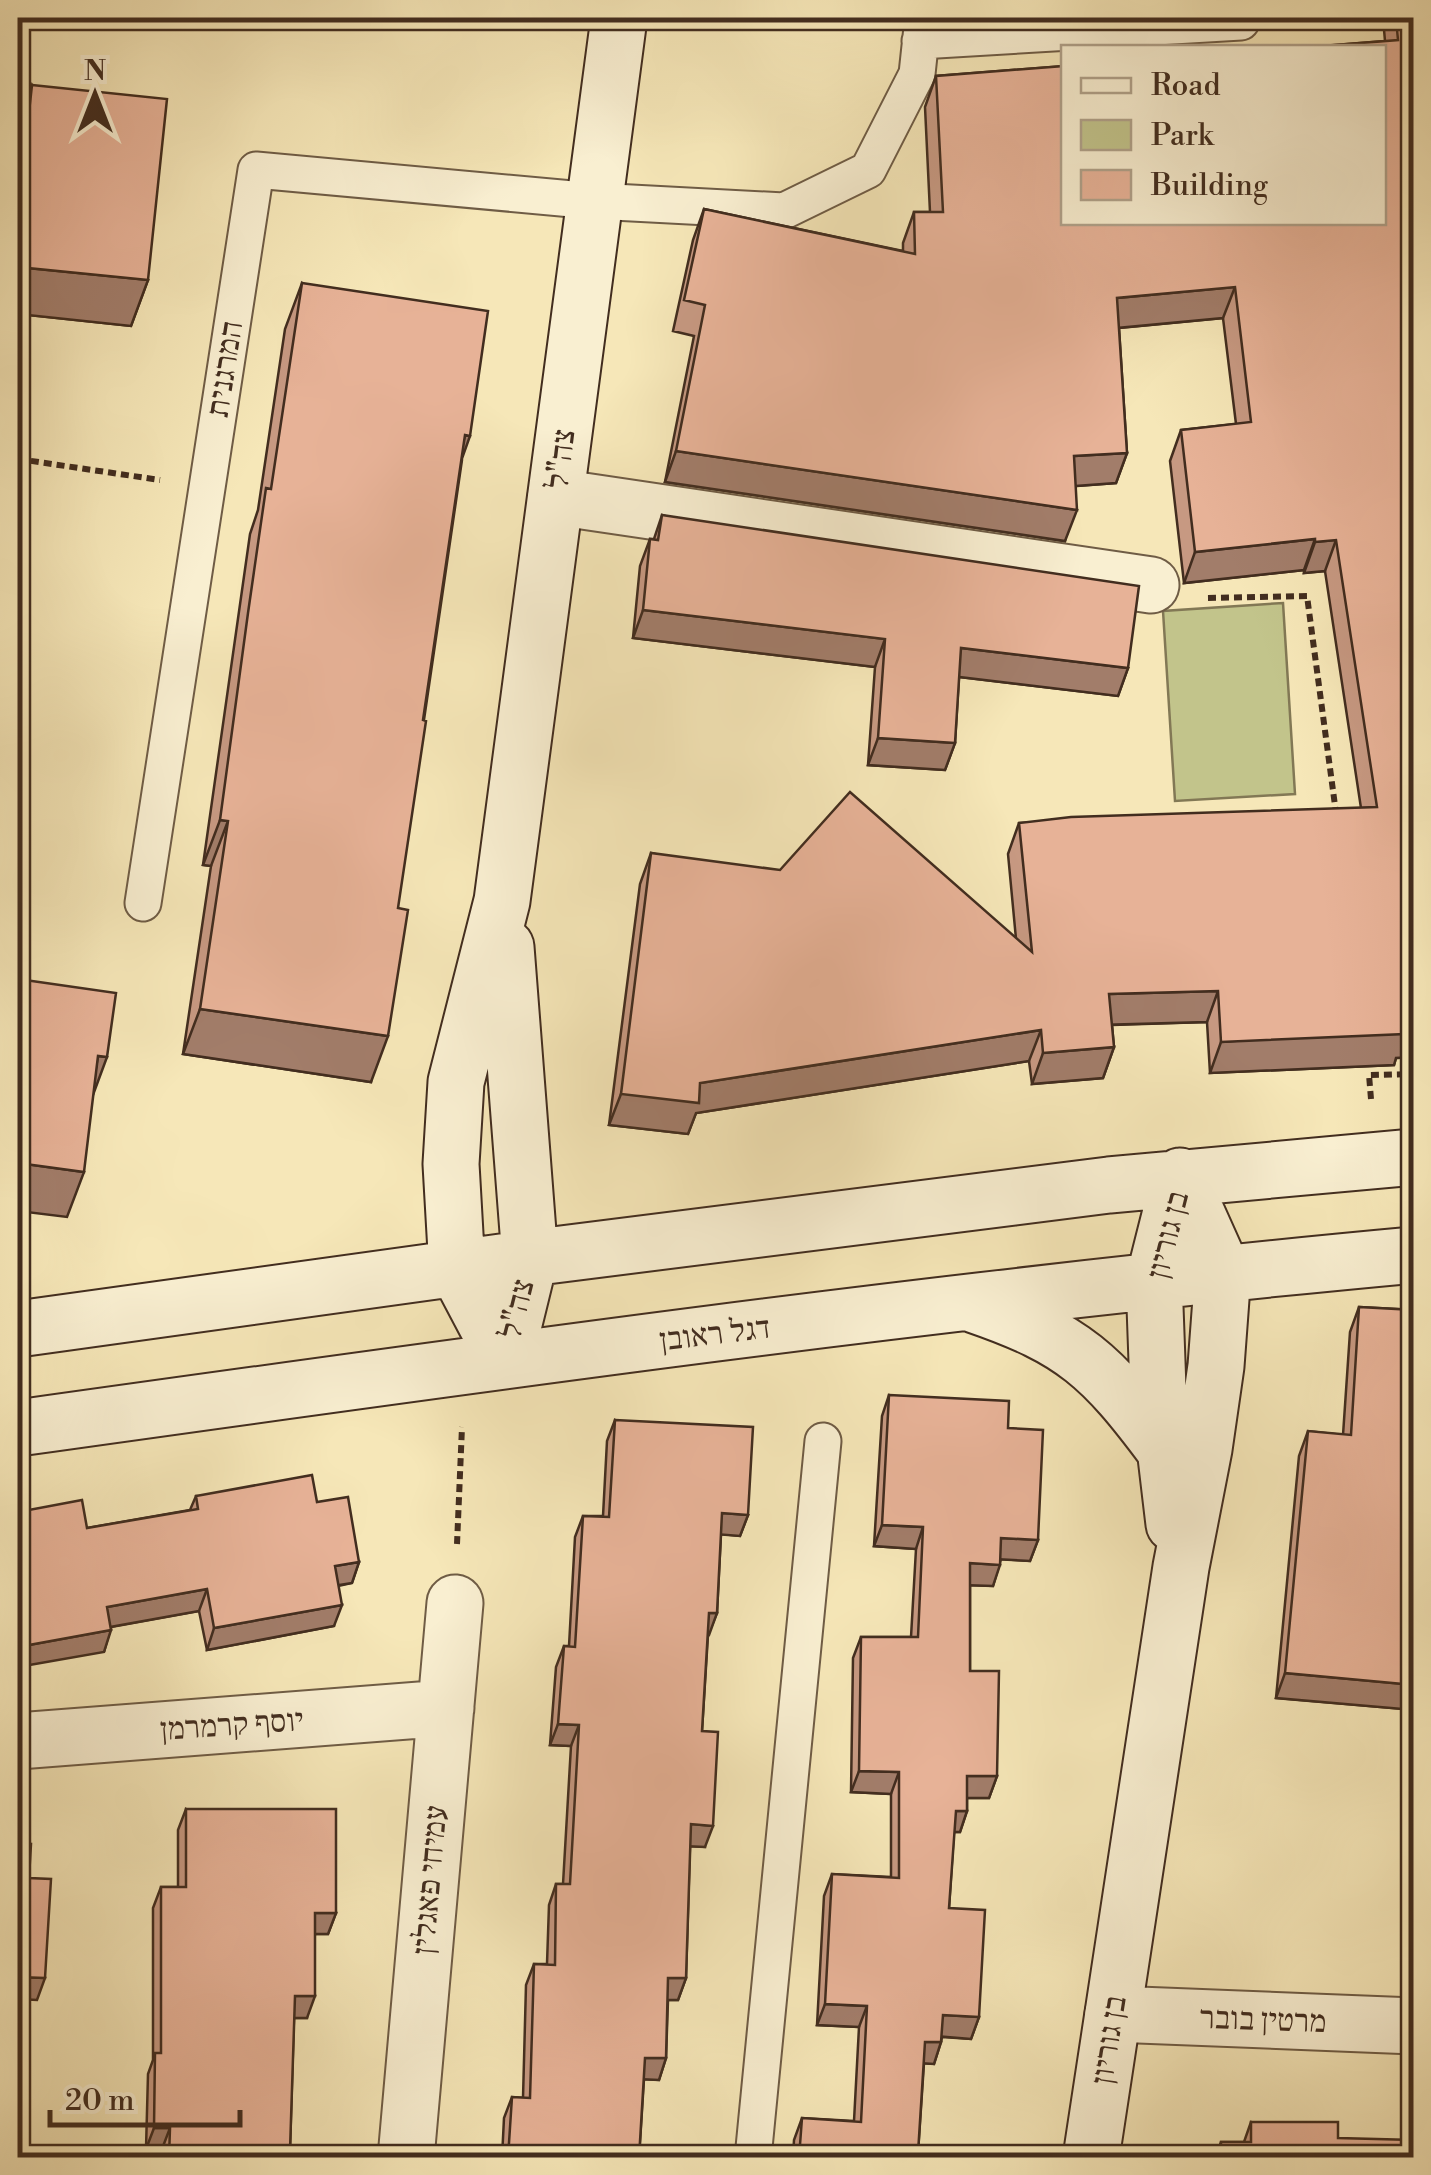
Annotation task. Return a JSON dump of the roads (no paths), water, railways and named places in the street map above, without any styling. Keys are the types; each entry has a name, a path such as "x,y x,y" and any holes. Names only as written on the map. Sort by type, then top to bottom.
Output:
{"street":[{"name":"צה\"ל","path":"485,1363 457,1269 451,1164 456,1082 502,901 618,18"},
{"path":"556,497 1151,586"},
{"name":"צה\"ל","path":"485,1363 530,1258 502,901"},
{"path":"18,1329 530,1258 1180,1176 1414,1157"},
{"name":"בן גוריון","path":"1091,2158 1180,1568 1216,1366 1223,1272 1180,1176"},
{"name":"בן גוריון","path":"1180,1176 1154,1280 1164,1449 1180,1568"},
{"name":"דגל ראובן","path":"18,1428 485,1363 968,1302 1223,1272 1414,1255"},
{"path":"968,1302 1027,1322 1080,1353 1120,1390 1164,1449"},
{"name":"עמיחי פאגלין","path":"406,2158 454,1603"},
{"name":"יוסף קרמרמן","path":"18,1741 446,1708"},
{"name":"מרטין בובר","path":"1112,2014 1414,2026"}],"lane":[{"path":"594,200 784,211 868,170 916,74 922,29 1240,22"},
{"name":"המרגנית","path":"143,903 256,170 594,200"},
{"path":"753,2158 822,1441"}]}
